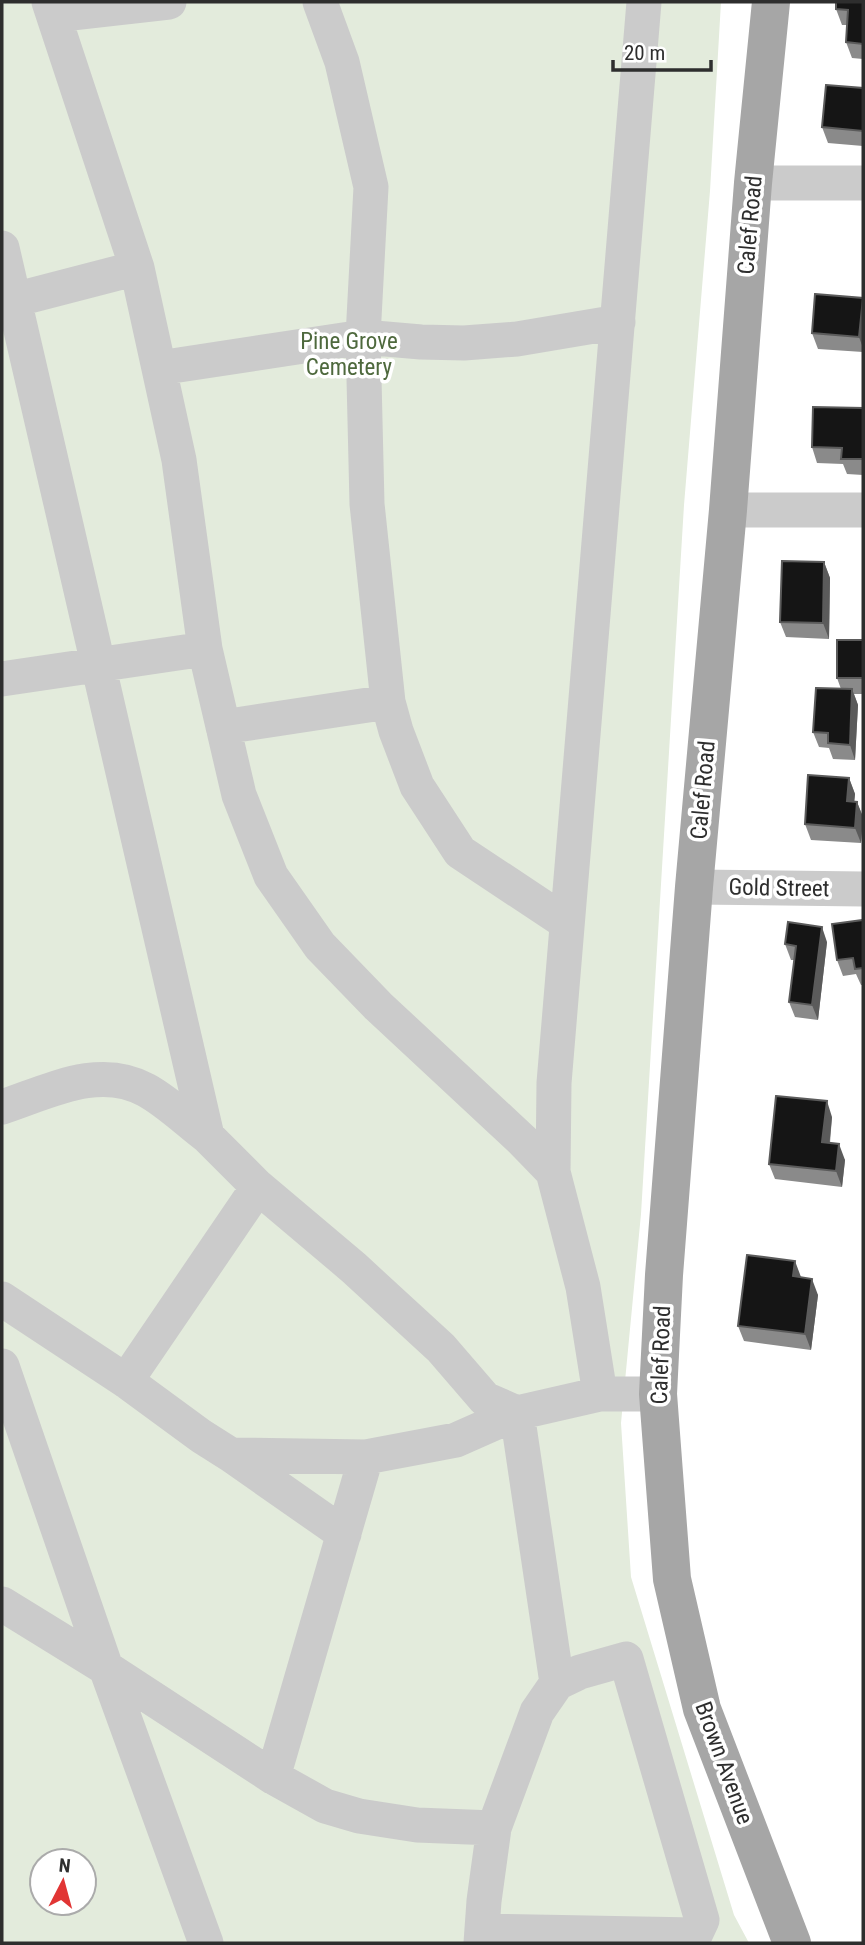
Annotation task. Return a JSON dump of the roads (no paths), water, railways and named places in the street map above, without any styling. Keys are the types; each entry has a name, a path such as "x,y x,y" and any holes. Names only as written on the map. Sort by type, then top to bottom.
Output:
{"main road":[{"name":"Calef Road","path":"672,1579 658,1394 664,1275 753,183 771,2"},
{"name":"Brown Avenue","path":"672,1579 702,1709 792,1943"}],"street":[{"path":"169,2 52,8 137,268 179,460 205,649 239,795 271,876 320,946 378,1006 553,1172"},
{"path":"320,2 342,62 371,187 363,337 367,503 388,702 417,786 460,852 567,923"},
{"path":"600,1394 583,1287 553,1172 554,1083 644,2"},
{"path":"753,183 863,183"},
{"path":"2,248 8,302 98,665 207,1136"},
{"path":"8,302 137,268"},
{"path":"159,368 363,337 464,343 517,339 618,321"},
{"path":"728,510 863,510"},
{"path":"2,679 205,649"},
{"path":"223,727 388,702"},
{"name":"Gold Street","path":"694,887 863,889"},
{"path":"2,1107 89,1079 116,1079 146,1090 207,1136 258,1187 354,1268 441,1348 485,1399 517,1413"},
{"path":"126,1381 258,1187"},
{"path":"2,1299 126,1381 344,1534"},
{"path":"2,1366 106,1668 206,1943"},
{"path":"231,1455 366,1457 456,1440 517,1413 600,1394 658,1394"},
{"path":"517,1413 557,1683"},
{"path":"273,1777 366,1457"},
{"path":"2,1604 273,1777 325,1806 359,1816 417,1825 494,1828"},
{"path":"626,1659 702,1920 695,1935 482,1937 494,1828 537,1712 557,1683 580,1672 626,1659"}],"park label":[{"name":"Pine Grove Cemetery","path":"349,354"}]}
